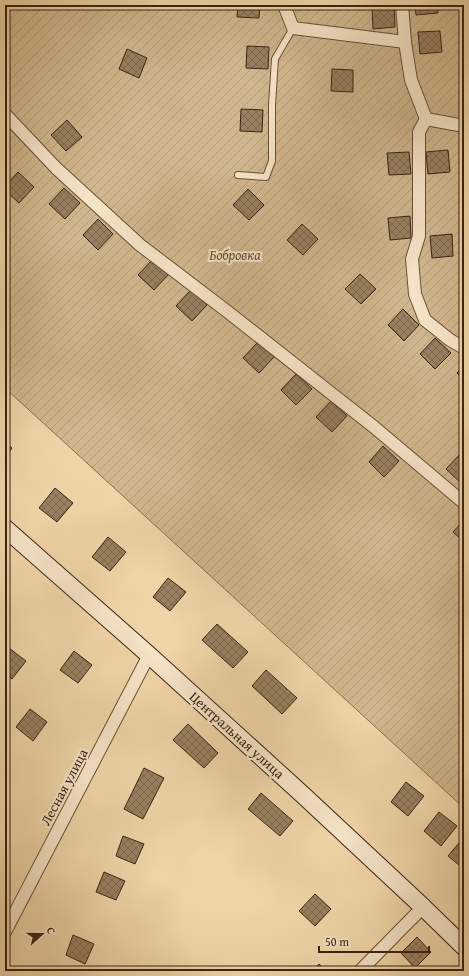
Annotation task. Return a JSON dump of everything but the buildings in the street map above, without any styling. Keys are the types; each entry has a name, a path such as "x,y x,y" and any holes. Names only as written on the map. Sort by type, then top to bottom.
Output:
{"street":[{"path":"284,5 293,28 405,42"},
{"path":"402,5 405,42 411,80 426,119 419,132 419,236 412,259 415,294 425,320 450,340 464,348"},
{"path":"5,114 56,168 140,245 368,422 464,503"},
{"path":"426,119 464,126"},
{"name":"Центральная улица","path":"5,528 150,656 423,907 464,947"},
{"name":"Лесная улица","path":"5,932 150,656"},
{"path":"360,971 423,907"}],"lane":[{"path":"238,175 266,177 272,161 272,105 275,59 293,28"}],"green space":[{"name":"Бобровка","path":"5,5 464,5 464,808 5,388"}]}
